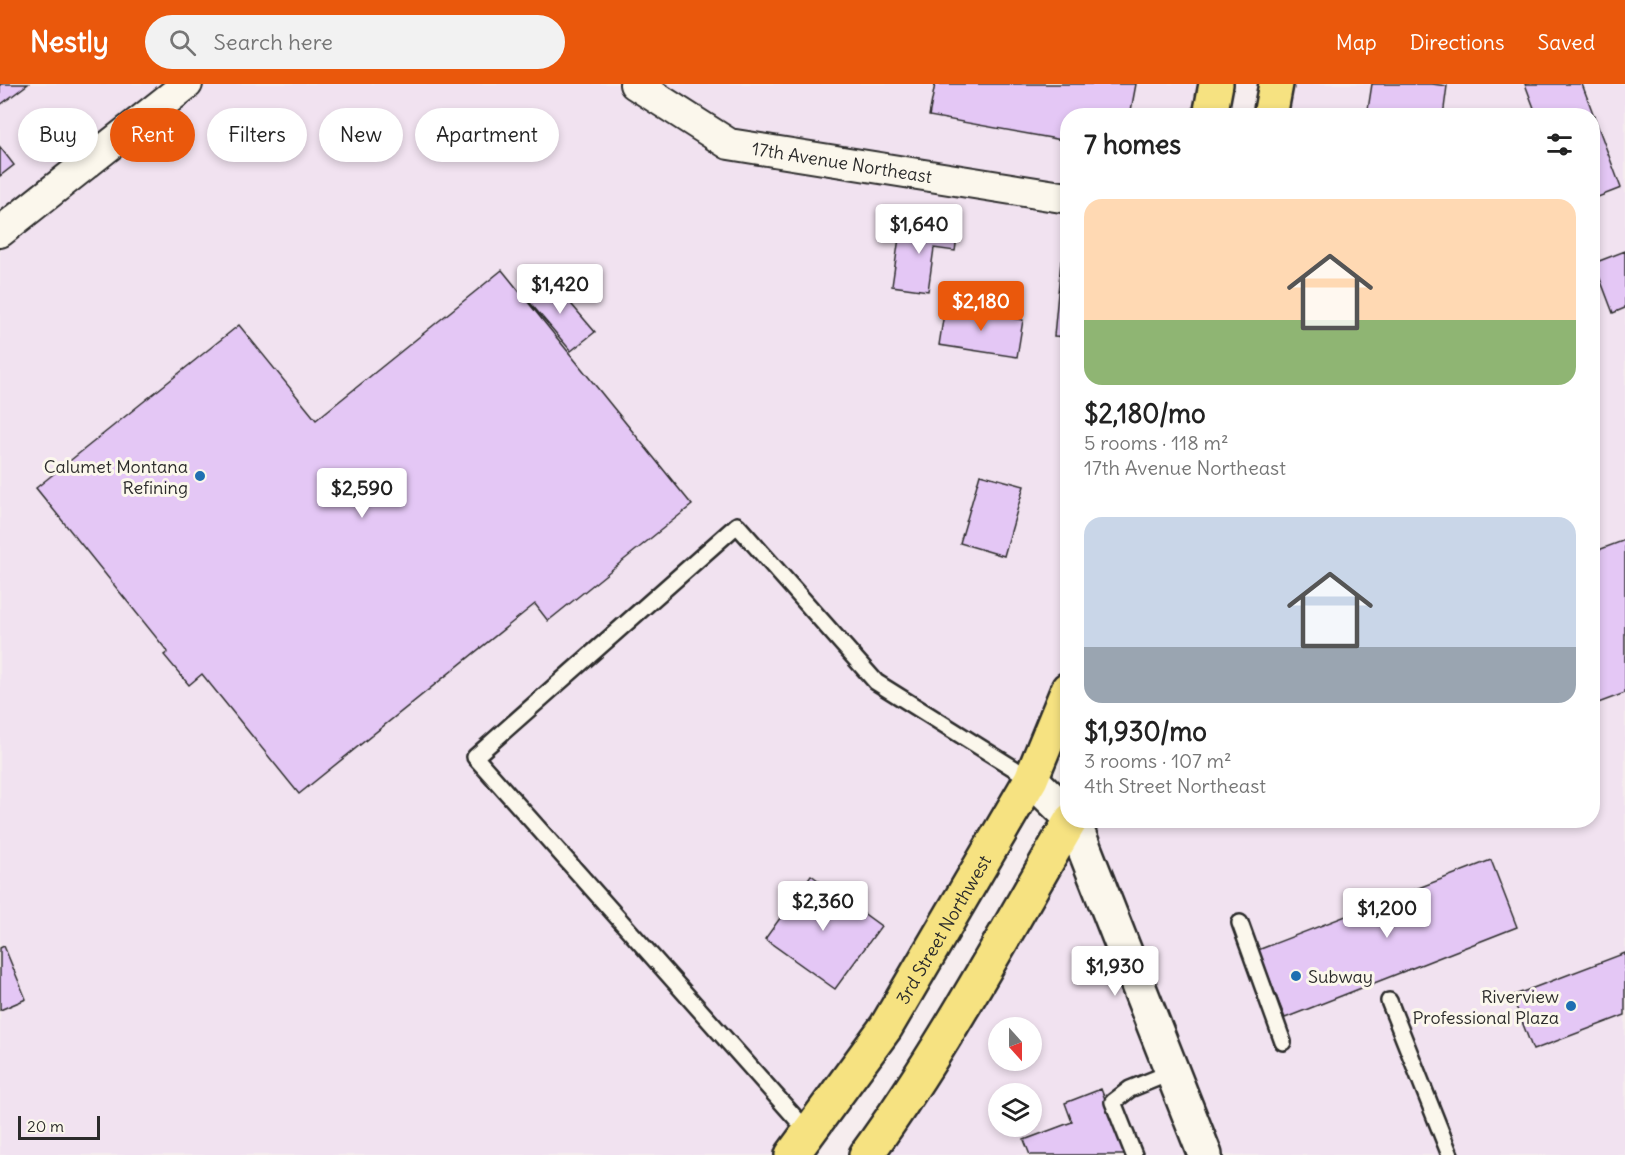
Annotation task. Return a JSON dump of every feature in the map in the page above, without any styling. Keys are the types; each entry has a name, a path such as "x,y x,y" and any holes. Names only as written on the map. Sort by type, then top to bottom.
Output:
{"highway":[{"path":"1212,108 1216,84"},
{"path":"1272,108 1276,84"},
{"name":"3rd Street Northwest","path":"800,1144 886,1027 1030,779 1060,708"},
{"path":"866,1155 897,1113 953,1023 1067,828"}],"street":[{"path":"0,232 187,84"},
{"name":"17th Avenue Northeast","path":"634,84 729,144 1060,197"},
{"path":"1030,779 1060,807"},
{"path":"1075,828 1204,1155"}],"lane":[{"path":"800,1144 474,757 737,525 876,682 1030,779"},
{"path":"1240,923 1283,1042"},
{"path":"1389,1001 1450,1155"},
{"path":"1134,1155 1113,1102 1130,1089 1172,1072"}],"shaded area":[{"path":"0,84 1216,84 1211,108 1060,108 1060,700 792,1155 0,1155"},
{"path":"1276,84 1625,84 1625,1155 866,1155 1067,828 1600,828 1600,108 1271,108"}],"building":[{"path":"0,84 28,84 0,105"},
{"path":"935,84 1136,84 1132,108 1060,108 1060,140 929,116"},
{"path":"1372,84 1447,86 1444,108 1368,108"},
{"path":"1525,84 1582,84 1591,108 1534,108"},
{"path":"1600,132 1621,188 1600,196"},
{"path":"0,147 14,165 0,176"},
{"path":"901,224 958,231 955,251 934,248 928,291 892,286"},
{"path":"1625,251 1625,308 1613,313 1600,279 1600,261"},
{"path":"502,270 692,505 548,621 535,604 299,794 202,674 189,685 164,655 168,652 36,488 239,325 316,420"},
{"path":"1060,272 1060,336 1054,336"},
{"path":"549,278 595,332 571,351 526,298"},
{"path":"945,307 1023,320 1017,357 939,345"},
{"path":"980,474 1024,486 1004,556 960,543"},
{"path":"1625,540 1625,693 1600,702 1600,549"},
{"path":"1491,860 1517,927 1285,1018 1258,950"},
{"path":"811,875 881,926 835,989 765,939"},
{"path":"4,946 26,999 0,1010 0,948"},
{"name":"Riverview Professional Plaza","path":"1625,953 1625,1015 1533,1050 1512,996"},
{"path":"1101,1089 1127,1155 1030,1155 1024,1140 1042,1137 1042,1133 1072,1122 1065,1103"}],"place":[{"name":"Calumet Montana Refining","path":"200,476"},
{"name":"Subway","path":"1296,976"},
{"name":"Riverview Professional Plaza","path":"1571,1006"}]}
